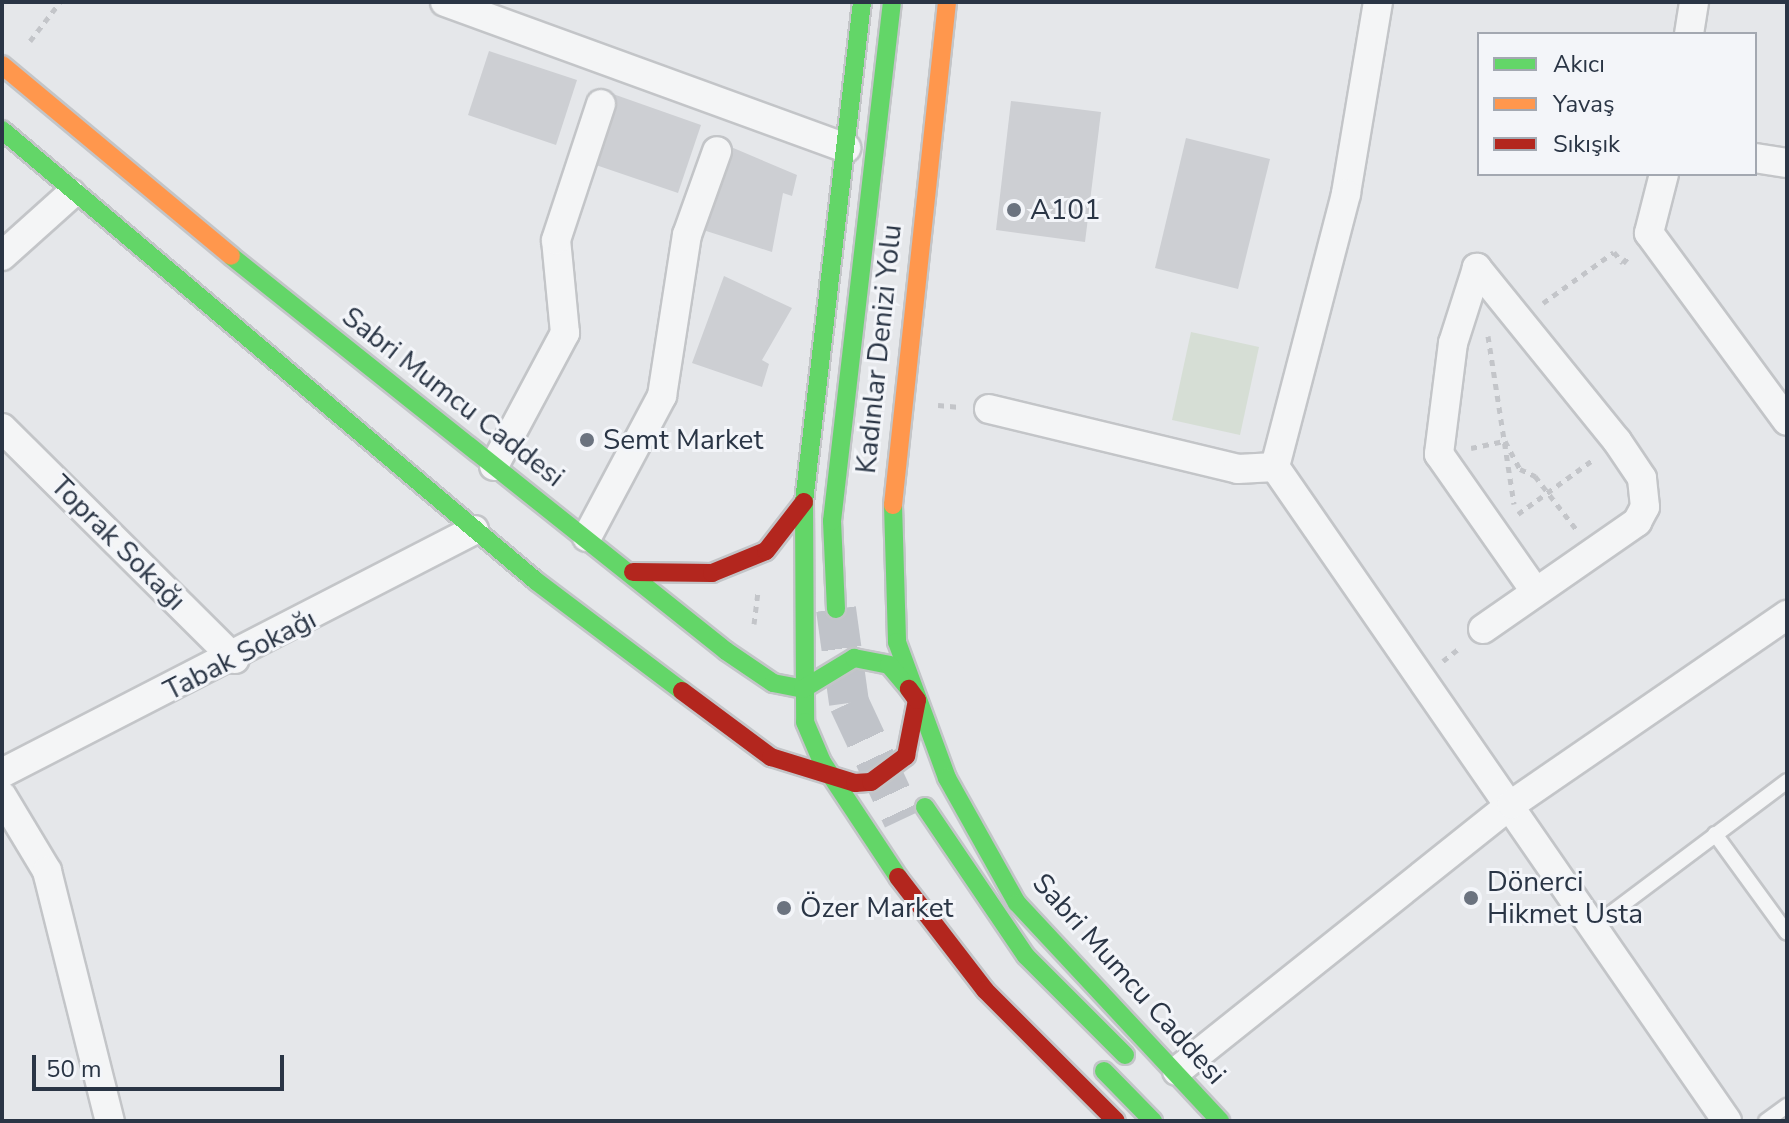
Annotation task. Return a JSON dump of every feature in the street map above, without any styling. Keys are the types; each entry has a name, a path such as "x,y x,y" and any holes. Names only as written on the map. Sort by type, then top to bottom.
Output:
{"main road":[{"name":"Kadınlar Denizi Yolu","path":"803,689 804,502 862,2"},
{"path":"836,609 832,521 892,2"},
{"name":"Kadınlar Denizi Yolu","path":"917,700 897,642 892,489 947,2"},
{"name":"Sabri Mumcu Caddesi","path":"5,68 494,466 633,572 726,651 773,683 803,689"},
{"path":"2,130 71,194 474,530 771,757 837,782 871,782 906,756 917,700 899,674 874,658 838,663 803,689 812,745 837,782 915,902 985,990 1116,1121"},
{"path":"857,498 866,420"},
{"path":"633,572 712,573 766,551 804,502"},
{"name":"Sabri Mumcu Caddesi","path":"917,700 947,778 1017,903 1177,1071 1220,1121"},
{"path":"925,807 1026,956 1139,1069"},
{"path":"1001,960 1032,994"},
{"path":"1084,1050 1153,1121"}],"street":[{"path":"445,2 846,148"},
{"path":"1378,2 1346,194 1275,467 1512,804 1727,1121"},
{"path":"1689,32 1694,2"},
{"path":"494,466 565,333 556,240 601,104"},
{"path":"587,537 662,396 687,235 717,151"},
{"path":"1757,158 1787,163"},
{"path":"1663,176 1649,233 1787,421"},
{"path":"2,256 71,194"},
{"path":"1483,629 1525,578 1594,554 1645,507 1642,478 1617,441 1477,268 1453,343 1439,454 1492,536 1525,578"},
{"path":"989,409 1238,469 1275,467"},
{"name":"Toprak Sokağı","path":"2,428 235,659"},
{"name":"Tabak Sokağı","path":"2,773 235,659 474,530"},
{"path":"1177,1071 1512,804 1787,615"},
{"path":"2,796 47,871 110,1121"},
{"path":"1085,1121 1092,1094"}],"lane":[{"path":"1594,926 1787,781"},
{"path":"1715,834 1787,933"},
{"path":"1766,1121 1787,1106"}],"path":[{"path":"5,68 60,2"},
{"path":"1553,295 1614,252 1623,263 1649,233"},
{"path":"1487,330 1525,578"},
{"path":"932,405 989,409"},
{"path":"1505,441 1520,469 1549,492 1594,554"},
{"path":"1492,536 1617,441"},
{"path":"755,625 750,616 762,582"},
{"path":"1422,678 1483,629"}],"shaded area":[{"path":"1191,332 1259,347 1240,435 1172,420"}],"building":[{"path":"489,51 577,80 556,145 468,115"},
{"path":"613,94 701,125 678,193 590,163"},
{"path":"1011,101 1101,112 1085,242 996,230"},
{"path":"1186,138 1270,159 1238,289 1155,268"},
{"path":"731,147 797,175 792,196 783,193 772,252 700,229"},
{"path":"724,276 792,308 762,360 769,364 762,387 692,363"}],"tunnel":[{"path":"836,609 849,703 903,819"}],"traffic: fast":[{"path":"862,2 804,502 805,722 822,762 898,877"},
{"path":"836,609 832,521 892,2"},
{"path":"2,130 536,581 682,691"},
{"path":"231,256 726,651 773,683 803,689"},
{"path":"893,505 897,642 947,778 1017,903 1220,1121"},
{"path":"803,689 854,658 889,665 909,689"},
{"path":"925,807 1026,956 1125,1055"},
{"path":"1104,1071 1153,1121"}],"traffic: slow":[{"path":"893,505 947,2"},
{"path":"2,65 231,256"}],"traffic: jam":[{"path":"633,572 712,573 766,551 804,502"},
{"path":"682,691 771,757 855,783 871,782 906,756 917,700 909,689"},
{"path":"898,877 985,990 1116,1121"}],"place":[{"name":"A101","path":"1014,210"},
{"name":"Semt Market","path":"587,440"},
{"name":"Dönerci Hikmet Usta","path":"1471,898"},
{"name":"Özer Market","path":"784,908"}]}
